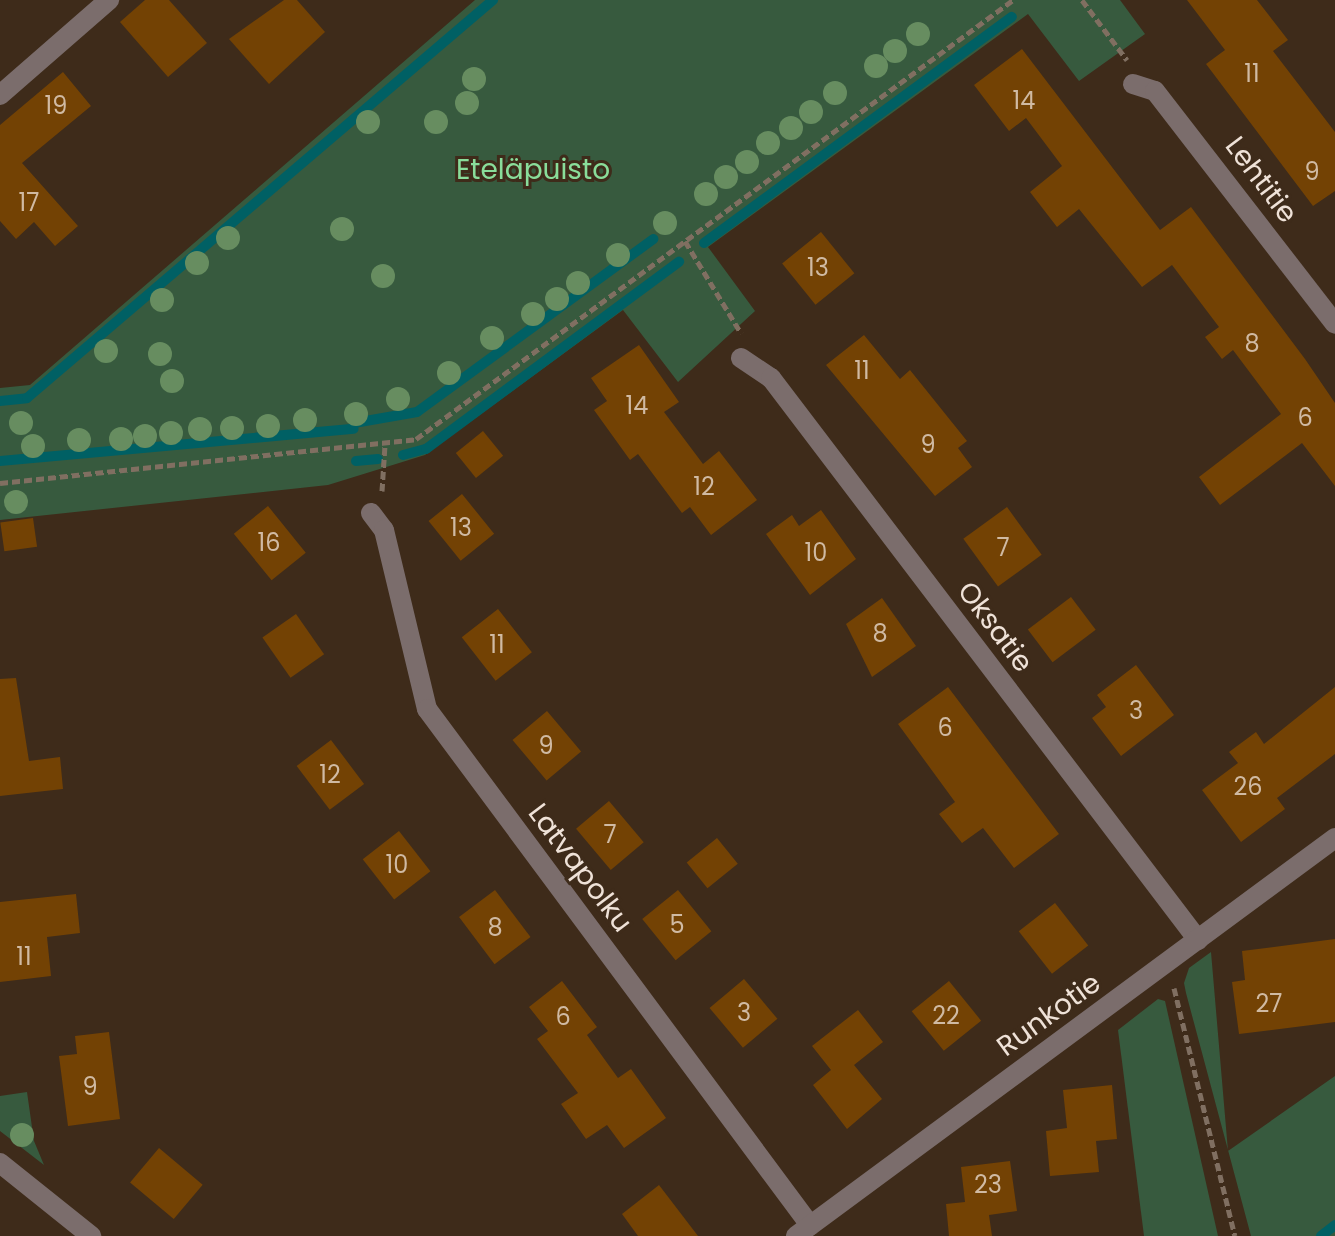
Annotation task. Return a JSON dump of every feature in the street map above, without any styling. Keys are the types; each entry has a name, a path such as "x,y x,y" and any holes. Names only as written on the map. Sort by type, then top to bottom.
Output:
{"street":[{"path":"0,95 109,0"},
{"name":"Lehtitie","path":"1133,84 1155,91 1335,324"},
{"name":"Oksatie","path":"741,358 771,378 1198,940"},
{"name":"Latvapolku","path":"371,513 384,530 427,709 803,1231"},
{"name":"Runkotie","path":"803,1231 1335,838"},
{"path":"0,1163 91,1236"}],"path":[{"path":"0,483 385,444 420,437 1013,0"},
{"path":"1082,0 1125,56 1133,84"},
{"path":"685,241 740,322 741,358"},
{"path":"371,513 386,482 385,444"},
{"path":"1163,965 1235,1236"}],"green space":[{"name":"Eteläpuisto","path":"475,0 1120,0 1145,34 1079,81 1028,14 708,247 755,311 678,382 623,310 425,455 328,485 0,520 0,388 30,385"},
{"path":"1211,952 1228,1150 1184,983 1189,968"},
{"path":"1158,999 1165,1001 1218,1236 1144,1236 1118,1030"},
{"path":"1335,1076 1335,1236 1251,1236 1228,1151"},
{"path":"27,1092 34,1141 44,1165 0,1131 0,1096"}],"building":[{"path":"145,0 169,0 207,43 168,77 120,22"},
{"path":"284,0 297,0 325,32 269,84 229,39"},
{"path":"1187,0 1257,0 1288,40 1273,51 1335,132 1335,191 1313,206 1206,64 1225,50"},
{"path":"1022,49 1160,230 1191,207 1305,359 1335,403 1335,486 1302,443 1220,505 1199,477 1281,414 1233,350 1222,359 1205,337 1219,327 1172,265 1142,287 1079,209 1057,227 1030,192 1062,166 1026,118 1009,131 974,85"},
{"path":"63,72 91,106 22,163 78,226 55,246 34,222 16,239 0,221 0,125"},
{"path":"821,232 854,273 815,305 782,263"},
{"path":"864,335 900,379 910,370 967,441 958,448 972,467 935,496 826,365"},
{"path":"639,345 679,402 664,412 703,464 719,451 757,500 711,535 690,507 682,513 638,454 630,460 594,410 607,401 591,378"},
{"path":"483,431 503,456 476,478 456,453"},
{"path":"462,494 494,534 461,561 429,521"},
{"path":"268,506 306,553 272,580 234,534"},
{"path":"1007,507 1042,555 998,586 963,539"},
{"path":"821,510 856,559 810,595 766,534 792,515 799,526"},
{"path":"33,518 37,547 4,551 0,523"},
{"path":"1071,597 1096,630 1053,662 1028,629"},
{"path":"882,598 916,646 872,677 846,624"},
{"path":"498,609 532,652 496,681 462,637"},
{"path":"296,614 324,654 291,678 262,638"},
{"path":"1136,665 1174,715 1121,756 1092,718 1106,707 1097,695"},
{"path":"16,678 29,761 60,757 63,789 0,796 0,679"},
{"path":"948,687 1059,834 1014,868 983,828 962,843 939,814 955,802 898,724"},
{"path":"1335,687 1335,754 1277,798 1285,809 1241,842 1202,790 1238,763 1229,752 1256,732 1264,744"},
{"path":"547,711 581,752 547,781 513,740"},
{"path":"331,740 364,784 330,810 297,766"},
{"path":"609,801 644,842 611,870 576,829"},
{"path":"399,831 430,871 394,900 363,859"},
{"path":"717,838 738,864 707,888 687,863"},
{"path":"495,890 531,937 495,964 459,917"},
{"path":"678,890 711,931 676,960 642,919"},
{"path":"76,894 80,933 47,937 51,976 0,982 0,902"},
{"path":"1055,903 1088,946 1052,974 1019,931"},
{"path":"1335,939 1335,1022 1239,1034 1232,982 1245,980 1242,951"},
{"path":"744,979 777,1019 743,1048 710,1008"},
{"path":"562,981 597,1027 587,1035 618,1078 631,1069 666,1118 624,1148 607,1125 586,1139 561,1104 578,1093 537,1039 548,1031 529,1007"},
{"path":"949,981 981,1021 944,1051 912,1011"},
{"path":"858,1010 883,1042 854,1065 882,1099 847,1129 813,1085 831,1070 812,1046"},
{"path":"109,1032 120,1119 68,1126 59,1056 77,1054 75,1036"},
{"path":"1112,1085 1117,1139 1096,1141 1099,1172 1050,1176 1046,1131 1067,1128 1063,1090"},
{"path":"159,1148 203,1185 174,1219 130,1182"},
{"path":"1010,1161 1017,1211 989,1215 992,1236 949,1236 946,1204 965,1202 961,1167"},
{"path":"659,1185 698,1236 638,1236 622,1214"}],"waterway":[{"path":"0,401 27,398 493,0"},
{"path":"704,243 1012,17"},
{"path":"354,423 417,412 653,239"},
{"path":"403,455 426,449 679,262"},
{"path":"0,461 354,429"},
{"path":"356,461 378,459"},
{"path":"1321,1236 1335,1225"}]}
